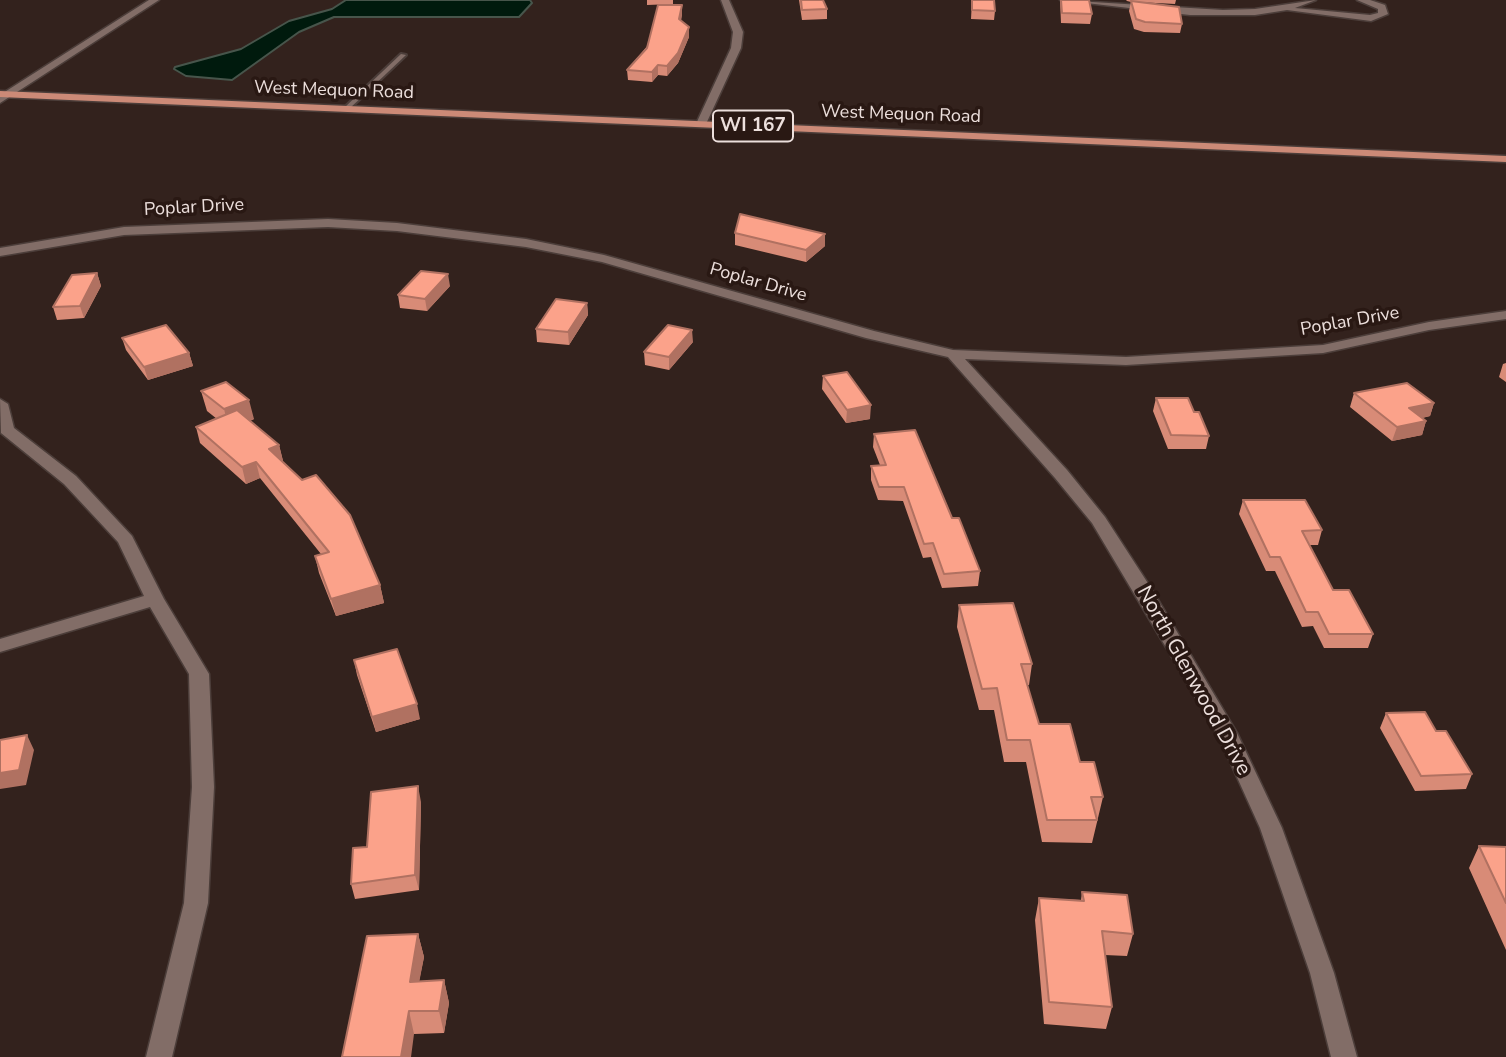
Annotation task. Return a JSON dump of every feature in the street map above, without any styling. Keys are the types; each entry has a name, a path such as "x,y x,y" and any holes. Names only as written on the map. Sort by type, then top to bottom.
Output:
{"main road":[{"name":"West Mequon Road","path":"3,96 1506,159"}],"street":[{"path":"3,96 155,0"},
{"path":"701,124 736,48 738,32 725,0"},
{"path":"1064,0 1177,10 1287,9 1371,18 1383,14 1382,7 1361,0"},
{"path":"1287,9 1312,0"},
{"name":"Poplar Drive","path":"0,252 124,231 317,223 397,227 526,243 604,259 871,335 953,354 1126,361 1236,356 1323,349 1429,326 1506,315"},
{"name":"North Glenwood Drive","path":"953,354 1061,474 1098,521 1142,588 1227,733 1271,828 1322,973 1344,1057"},
{"path":"0,404 7,430 70,480 126,540 155,599 199,674 203,787 196,903 159,1057"},
{"path":"0,646 155,599"}],"lane":[{"path":"346,109 403,55"}],"shaded area":[{"path":"346,0 530,0 532,3 519,17 334,17 299,32 232,80 186,76 174,69 241,49 289,21 332,9"}],"building":[{"path":"801,0 823,0 827,9 802,10"},
{"path":"972,0 994,0 995,11 972,10"},
{"path":"1061,0 1089,0 1092,14 1062,13"},
{"path":"1131,1 1179,7 1182,24 1136,19"},
{"path":"658,5 682,5 679,19 689,27 678,53 667,66 658,65 652,72 627,70 647,48"},
{"path":"740,214 825,234 806,250 735,233"},
{"path":"421,271 448,274 425,299 398,295"},
{"path":"97,273 80,306 53,307 72,275"},
{"path":"556,299 587,303 568,332 536,329"},
{"path":"166,325 189,353 144,367 122,338"},
{"path":"668,325 692,330 669,357 644,352"},
{"path":"847,372 871,405 847,410 823,376"},
{"path":"226,382 249,400 224,409 201,391"},
{"path":"1407,383 1434,403 1409,408 1426,421 1397,427 1354,393"},
{"path":"1156,398 1188,398 1194,412 1199,412 1209,436 1171,435"},
{"path":"237,410 279,445 269,449 302,480 316,475 350,515 380,585 331,599 315,556 329,552 256,462 242,467 196,427"},
{"path":"915,430 952,518 959,518 980,571 944,574 933,543 924,544 904,487 879,487 871,466 886,465 874,434"},
{"path":"1243,500 1305,500 1322,530 1302,531 1333,590 1349,590 1373,634 1329,634 1318,612 1306,612 1280,557 1270,557"},
{"path":"1013,603 1032,664 1021,664 1039,724 1070,724 1080,762 1094,762 1103,797 1091,797 1097,820 1047,820 1030,740 1007,740 997,688 982,689 959,605"},
{"path":"397,649 417,704 372,717 354,660"},
{"path":"1425,712 1436,731 1446,731 1472,774 1421,776 1386,713"},
{"path":"27,735 19,770 0,773 0,740"},
{"path":"418,786 415,875 351,884 353,848 367,847 371,792"},
{"path":"1479,846 1506,847 1506,903"},
{"path":"1082,892 1127,895 1133,934 1102,931 1112,1007 1049,1002 1039,898 1084,901"},
{"path":"418,934 410,982 444,980 439,1011 409,1011 401,1057 342,1057 367,936"}]}
